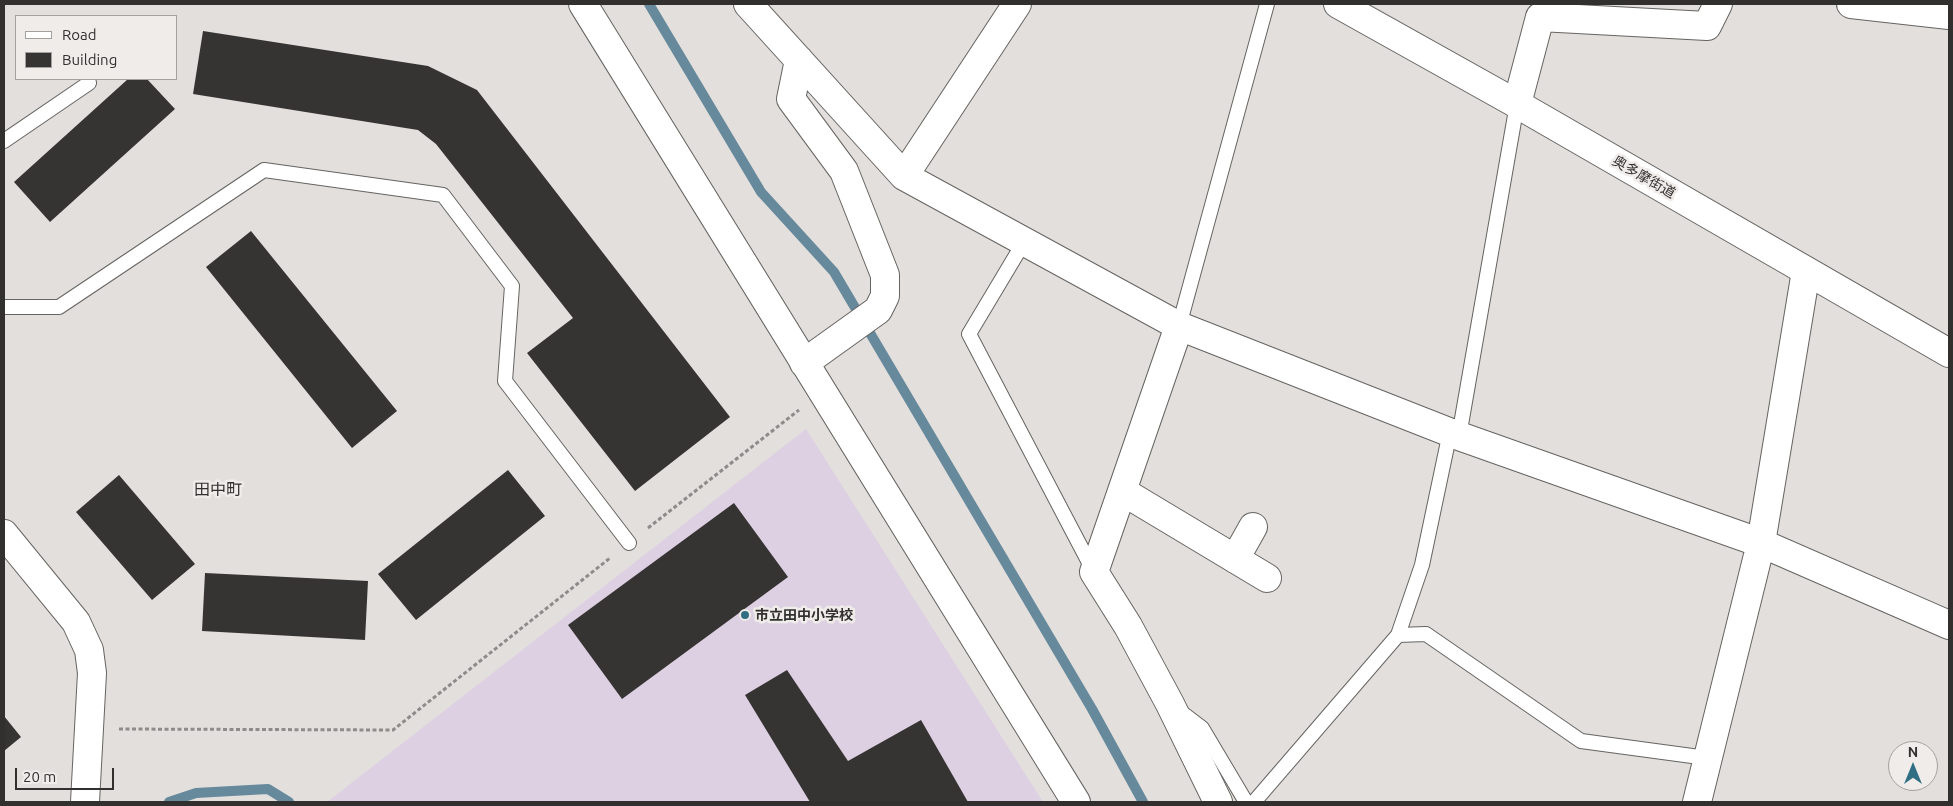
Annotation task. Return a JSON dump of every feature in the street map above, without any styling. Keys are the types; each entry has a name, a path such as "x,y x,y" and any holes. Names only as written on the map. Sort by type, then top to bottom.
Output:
{"street":[{"path":"583,4 1076,802"},
{"path":"750,4 904,176 1179,326 1455,434 1761,543 1949,625"},
{"path":"904,176 1017,4"},
{"path":"1517,104 1540,17 1625,12 1706,26 1718,4"},
{"path":"1851,4 1949,16"},
{"name":"奥多摩街道","path":"1342,5 1949,353"},
{"path":"799,60 790,99 844,171 885,275 885,296 868,318 804,363"},
{"path":"1698,802 1707,758 1761,543 1806,271"},
{"path":"1179,326 1094,572 1128,626 1170,704 1218,802"},
{"path":"1122,491 1267,578"},
{"path":"1235,559 1253,527"},
{"path":"4,534 76,622 89,650 92,673 85,802"}],"lane":[{"path":"1179,326 1267,4"},
{"path":"4,141 89,83"},
{"path":"1254,802 1398,635 1422,565 1455,434 1517,104"},
{"path":"4,307 59,307 264,170 444,195 512,286 505,381 629,543"},
{"path":"1024,242 968,334 1094,572"},
{"path":"1398,635 1426,634 1581,741 1707,758"},
{"path":"1170,704 1202,728 1246,802"}],"path":[{"path":"88,729 393,730 823,391"}],"shaded area":[{"name":"市立田中小学校","path":"806,429 1043,802 327,802"}],"building":[{"path":"203,31 428,66 477,90 730,417 635,491 527,353 573,318 436,144 418,130 193,94"},
{"path":"127,80 148,80 175,109 50,222 14,182"},
{"path":"251,231 397,411 352,448 206,267"},
{"path":"508,470 545,516 416,620 378,574"},
{"path":"119,475 195,564 152,600 76,512"},
{"path":"734,503 788,577 622,699 568,625"},
{"path":"205,573 368,581 365,640 202,631"},
{"path":"787,670 848,761 921,720 968,802 810,802 745,695"},
{"path":"4,716 21,737 4,751"}],"waterway":[{"path":"649,4 761,192 834,272 1092,709 1143,802"},
{"path":"169,802 196,793 268,789 289,802"}],"place":[{"name":"市立田中小学校","path":"745,615"}],"district":[{"name":"田中町","path":"218,490"}]}
